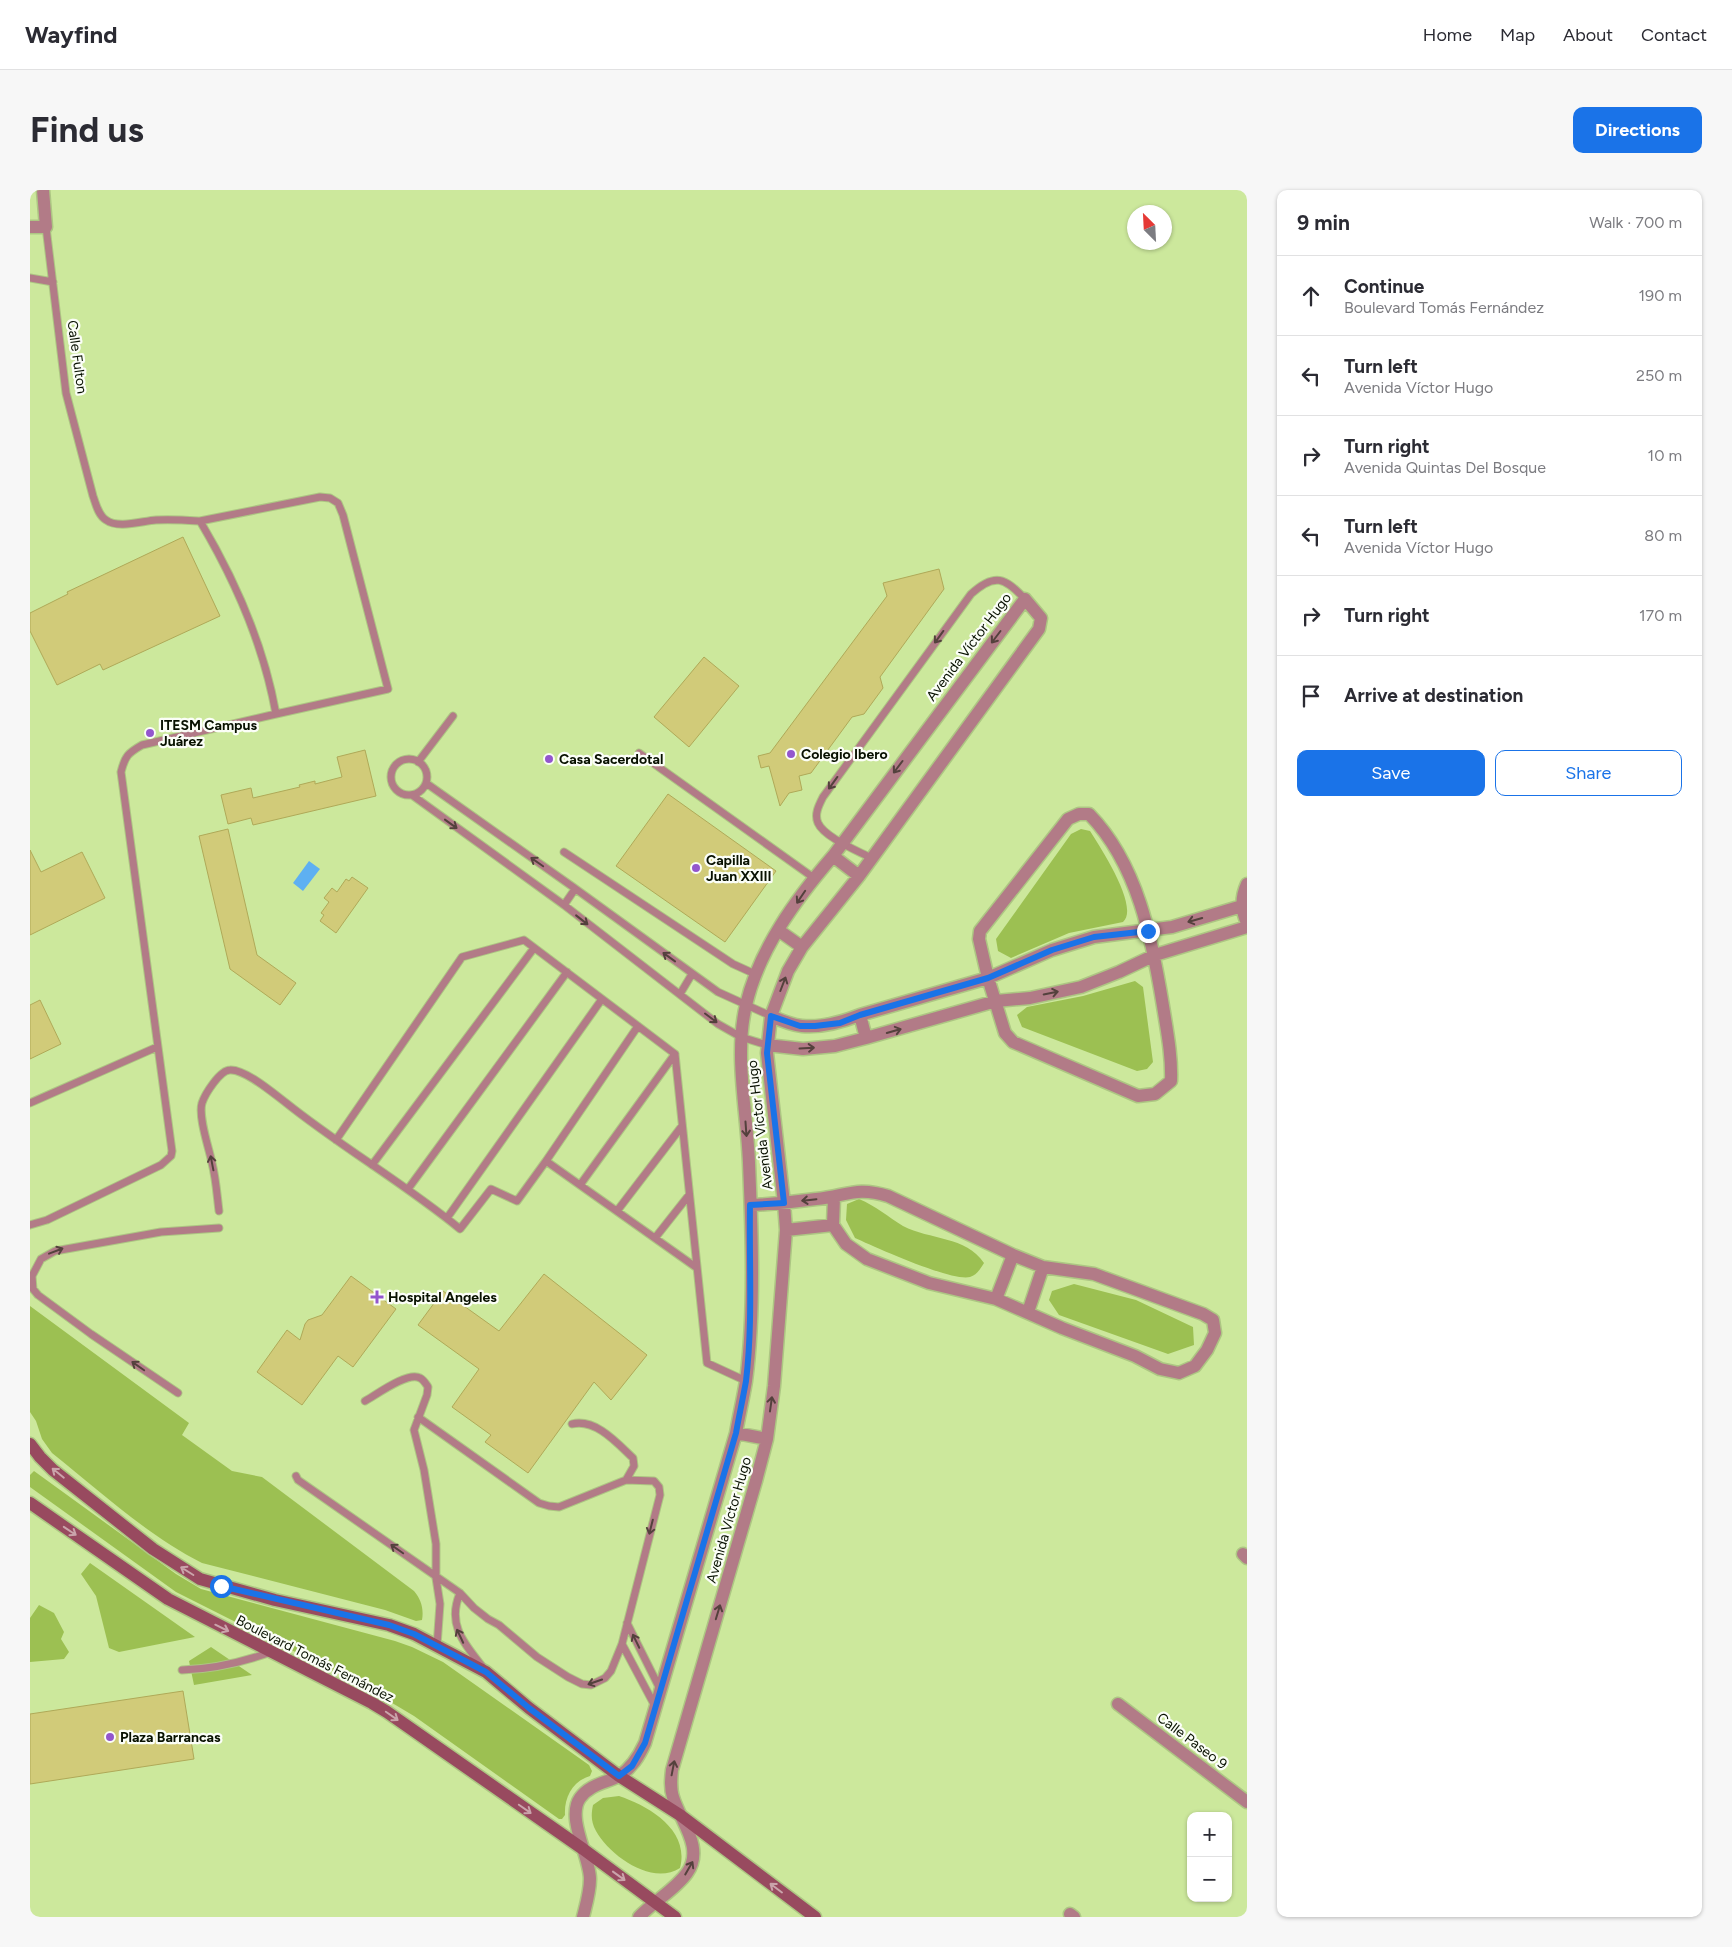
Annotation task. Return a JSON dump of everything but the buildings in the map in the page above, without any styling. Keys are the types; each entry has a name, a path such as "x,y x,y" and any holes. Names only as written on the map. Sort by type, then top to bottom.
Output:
{"main road":[{"name":"Boulevard Tomás Fernández","path":"30,1444 53,1470 153,1549 200,1579 275,1600 389,1625 414,1634 486,1672 529,1708 619,1776 680,1815 815,1917"},
{"name":"Boulevard Tomás Fernández","path":"30,1503 168,1599 387,1712 583,1849 674,1917"}],"street":[{"name":"Calle Fulton","path":"43,190 46,227"},
{"path":"30,227 46,227"},
{"name":"Avenida Víctor Hugo","path":"619,1776 632,1766 645,1743 736,1433 746,1381 751,1291 750,1205 741,1037 746,1005 755,974 778,930 814,878 1025,598 1041,618 1039,629 859,876 802,947 788,971 771,1016 767,1045 786,1230 774,1386 767,1439 674,1763 671,1782 672,1796 680,1815"},
{"path":"1079,814 1089,814 1099,824 1120,855 1132,883 1154,955 1172,1062 1170,1081 1155,1094 1138,1096 1013,1042 1005,1033 988,978 979,939 980,932 1068,819 1079,814"},
{"path":"832,856 859,876"},
{"path":"767,1045 803,1049 835,1046 996,1001 1030,998 1082,987 1154,955 1247,925 1242,906 1247,884"},
{"path":"771,1016 800,1026 840,1023 860,1015 988,978 1052,950 1086,939 1172,927 1242,906"},
{"path":"778,930 802,947"},
{"path":"860,1015 866,1038"},
{"path":"750,1205 834,1197 857,1190 875,1192 897,1200 1012,1255 1043,1267 1094,1274 1203,1314 1213,1320 1215,1333 1207,1350 1195,1366 1180,1373 1171,1372 996,1299 929,1283 867,1259 846,1244 833,1225 834,1197"},
{"path":"786,1230 833,1225"},
{"path":"996,1299 1012,1255"},
{"path":"1028,1312 1043,1267"},
{"path":"736,1433 767,1439"},
{"name":"Calle Paseo 9","path":"1118,1704 1247,1802"},
{"path":"583,1917 590,1892 590,1878 576,1820 576,1809 579,1798 589,1788 619,1776"},
{"path":"639,1917 681,1881 693,1862 692,1841 680,1815"}],"lane":[{"name":"Calle Fulton","path":"46,227 66,393 93,496 104,520 110,523 122,524 157,520 200,521"},
{"path":"30,278 53,282"},
{"path":"30,1225 47,1220 161,1165 171,1156 170,1127 157,1047 122,772 124,760 131,752 142,746 388,689 343,515 338,502 330,498 320,497 200,521 235,587 261,651 271,686 276,714"},
{"path":"871,858 828,834 818,823 818,806 820,802 971,594 987,582 998,580 1006,581 1025,598"},
{"path":"418,762 453,716"},
{"path":"639,753 814,878"},
{"path":"406,759 418,762 426,771 426,783 418,793 405,795 394,789 390,777 395,766 400,761 406,759"},
{"path":"426,783 718,992 771,1016"},
{"path":"412,795 564,905 718,1024 741,1037 767,1045"},
{"path":"564,852 733,964 755,974"},
{"path":"564,905 575,889"},
{"path":"336,1140 462,957 524,940 675,1054 707,1363 746,1381"},
{"path":"372,1165 534,948"},
{"path":"408,1189 566,972"},
{"path":"680,994 692,974"},
{"path":"447,1218 602,999"},
{"path":"219,1212 213,1164 201,1112 202,1103 218,1075 225,1070 231,1069 240,1072 268,1089 336,1140 408,1189 460,1229 491,1190 517,1201 638,1026"},
{"path":"30,1103 157,1047"},
{"path":"580,1185 675,1054"},
{"path":"617,1211 682,1126"},
{"path":"546,1161 697,1268"},
{"path":"655,1238 689,1195"},
{"path":"178,1393 91,1334 38,1295 33,1289 32,1276 41,1259 63,1248 161,1232 219,1228"},
{"path":"365,1401 406,1378 415,1376 421,1378 428,1387 414,1430 424,1470 436,1544 436,1578 440,1604 437,1646"},
{"path":"296,1476 298,1480 460,1593 474,1608 499,1625 536,1657 582,1684 591,1685 605,1678 611,1671 622,1644 660,1495 654,1481 626,1480 559,1507 549,1506 539,1503 490,1470 418,1417"},
{"path":"572,1424 578,1422 596,1428 611,1437 633,1458 634,1466 626,1480"},
{"path":"460,1593 454,1606 456,1625 464,1644 486,1672"},
{"path":"627,1623 661,1691"},
{"path":"622,1644 656,1708"},
{"path":"182,1670 212,1669 271,1652"}],"green space":[{"path":"1081,829 1090,831 1117,877 1126,904 1127,914 1123,922 1069,933 1011,958 998,951 996,939 1071,834"},
{"path":"1135,981 1143,987 1153,1062 1147,1069 1137,1071 1022,1027 1017,1015 1027,1007 1083,996"},
{"path":"859,1199 913,1231 958,1243 968,1248 984,1263 975,1275 961,1277 913,1263 855,1238 846,1220 847,1204"},
{"path":"1074,1284 1136,1300 1193,1327 1194,1345 1168,1354 1059,1315 1049,1300 1052,1291"},
{"path":"30,1306 189,1423 182,1435 232,1471 262,1477 414,1591 421,1604 422,1620 416,1621 385,1610 202,1563 163,1540 106,1497 52,1453 42,1439 36,1421 30,1412"},
{"path":"34,1471 176,1574 201,1589 395,1641 443,1662 589,1765 592,1771 590,1776 574,1786 566,1802 565,1815 562,1819 559,1819 414,1716 367,1688 176,1592 30,1487 30,1475"},
{"path":"90,1563 195,1637 119,1652 109,1648 96,1596 81,1574"},
{"path":"39,1605 54,1613 64,1632 61,1639 69,1652 64,1659 30,1662 30,1618"},
{"path":"211,1647 252,1675 194,1685 189,1661"},
{"path":"619,1796 631,1800 654,1813 673,1831 679,1842 681,1854 680,1868 669,1873 645,1871 621,1858 602,1841 593,1825 593,1805 603,1798"}],"water":[{"path":"309,861 320,869 303,891 293,883"}],"place":[{"name":"ITESM Campus Juárez","path":"150,733"},
{"name":"Colegio Ibero","path":"791,754"},
{"name":"Casa Sacerdotal","path":"549,759"},
{"name":"Capilla Juan XXIII","path":"696,868"},
{"name":"Hospital Angeles","path":"377,1297"},
{"name":"Plaza Barrancas","path":"110,1737"}],"route":[{"path":"221,1586 389,1625 414,1634 486,1672 529,1708 619,1776 632,1766 645,1743 736,1433 746,1381 749,1336 751,1291 750,1205 784,1203 767,1053 771,1016 800,1026 840,1023 860,1015 988,978 1052,950 1094,937 1148,931"}]}
